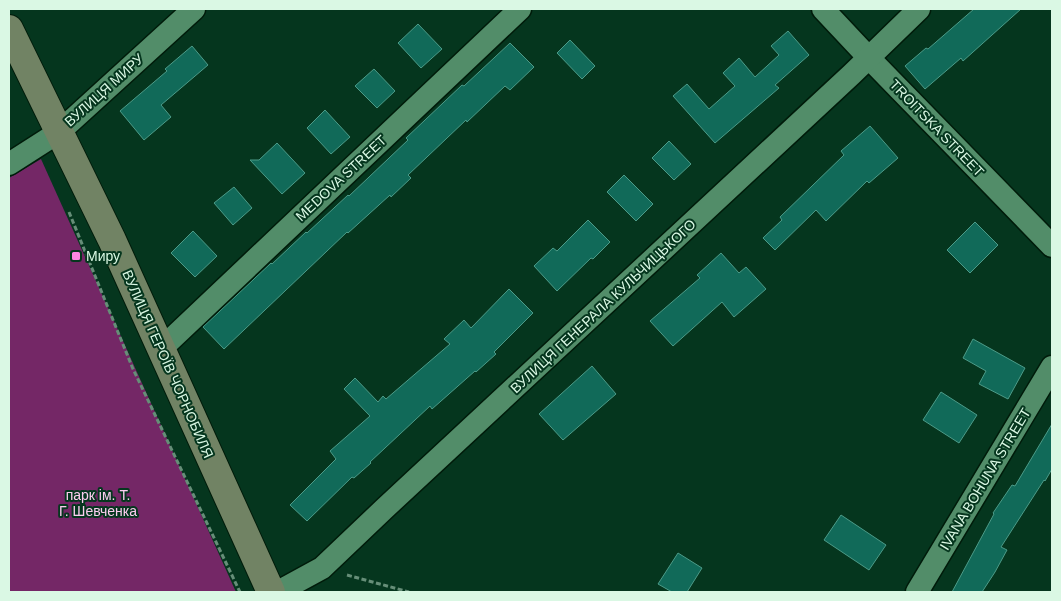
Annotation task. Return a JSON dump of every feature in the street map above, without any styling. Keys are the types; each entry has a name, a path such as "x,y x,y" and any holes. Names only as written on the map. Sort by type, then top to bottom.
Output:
{"street":[{"name":"ВУЛИЦЯ МИРУ","path":"9,164 59,132 194,9"},
{"name":"MEDOVA STREET","path":"162,348 520,9"},
{"name":"TROITSKA STREET","path":"823,9 1052,246"},
{"name":"ВУЛИЦЯ ГЕНЕРАЛА КУЛЬЧИЦЬКОГО","path":"278,592 322,568 869,58 919,9"},
{"name":"ВУЛИЦЯ ГЕРОЇВ ЧОРНОБИЛЯ","path":"9,29 112,240 271,592"},
{"name":"IVANA BOHUNA STREET","path":"917,592 1052,367"}],"path":[{"path":"67,207 134,369 240,592"},
{"path":"322,568 409,592"}],"green space":[{"name":"парк ім. Т. Г. Шевченка","path":"41,159 236,592 9,592 9,178"}],"building":[{"path":"974,9 1021,9 963,61 961,58 925,89 905,66 926,48 928,49"},
{"path":"418,24 442,49 421,68 398,43"},
{"path":"788,31 809,55 775,85 779,88 715,143 673,96 687,84 709,109 735,86 723,73 739,58 755,77 779,55 771,46"},
{"path":"570,40 595,66 582,79 557,53"},
{"path":"510,43 534,67 510,90 505,86 467,122 466,120 408,175 411,178 391,197 390,195 347,232 224,349 203,327 271,263 349,196 408,140 406,138"},
{"path":"192,46 208,65 161,105 171,117 144,140 120,111 167,71 165,69"},
{"path":"374,69 395,91 377,108 355,86"},
{"path":"325,110 350,137 331,154 307,128"},
{"path":"870,126 898,158 869,183 867,181 826,221 816,210 775,250 763,238 782,220 780,217 844,155 841,151"},
{"path":"669,141 691,164 674,180 652,158"},
{"path":"277,143 305,173 282,194 250,160 259,160"},
{"path":"624,175 653,204 636,221 607,192"},
{"path":"234,187 252,208 233,225 214,203"},
{"path":"588,220 610,242 557,291 534,266 553,248 557,251"},
{"path":"975,222 998,245 970,273 947,250"},
{"path":"193,231 217,256 195,277 171,253"},
{"path":"721,253 739,273 746,267 766,289 734,317 722,302 673,346 650,321 700,278 697,275"},
{"path":"509,289 533,313 494,352 496,354 432,409 430,406 307,521 290,505 336,459 330,451 370,416 344,389 355,378 378,402 383,396 386,399 450,344 444,339 464,320 471,328"},
{"path":"973,339 1025,368 1008,399 979,384 986,371 963,358"},
{"path":"592,366 616,394 563,440 539,414"},
{"path":"941,392 977,415 959,443 923,420"},
{"path":"1052,424 1052,469 1001,547 1007,550 995,572 982,592 952,592 993,513 1012,485 1015,486"},
{"path":"841,515 886,545 869,570 824,540"},
{"path":"678,553 702,568 687,592 672,592 658,584"}],"place":[{"name":"Миру","path":"76,256"}]}
